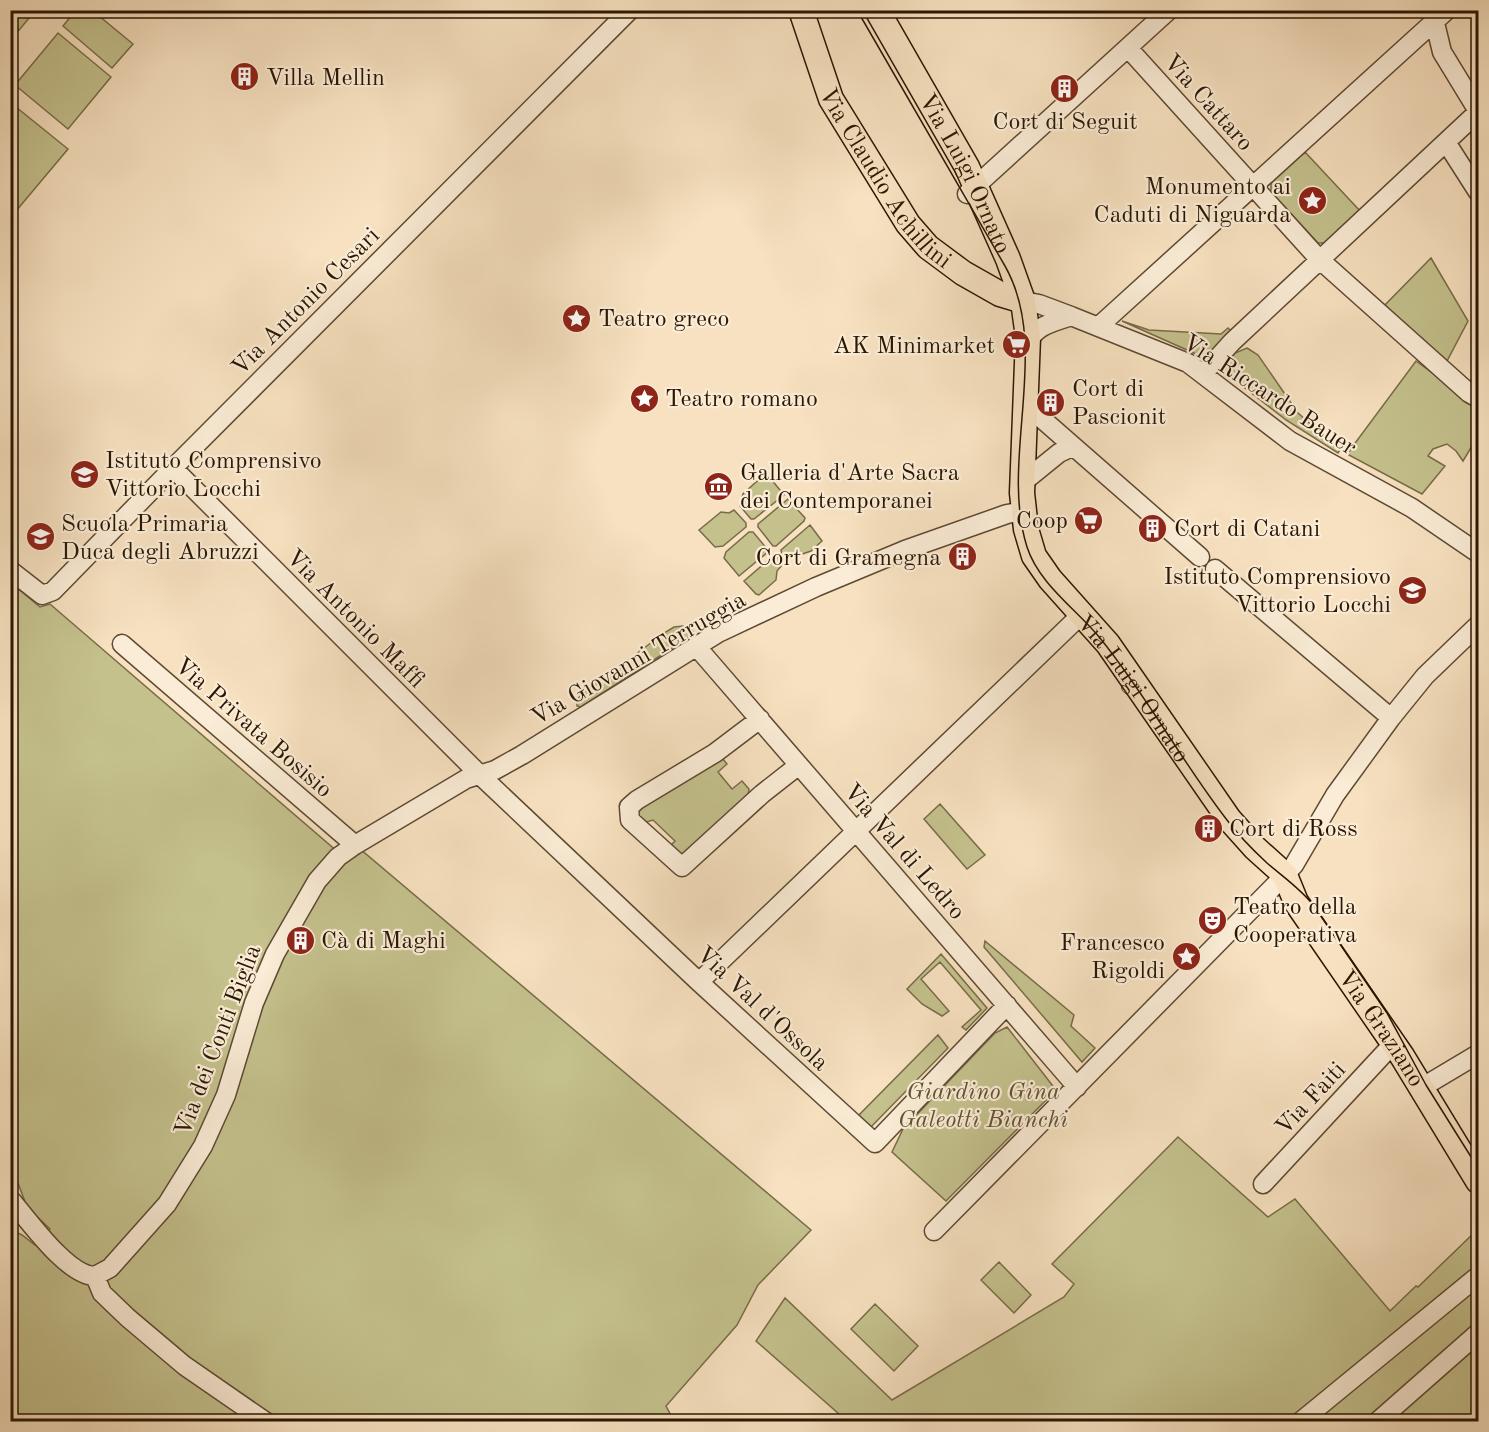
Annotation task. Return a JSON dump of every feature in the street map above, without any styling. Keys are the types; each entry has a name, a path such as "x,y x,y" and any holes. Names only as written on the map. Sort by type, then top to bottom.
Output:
{"main road":[{"name":"Via Claudio Achillini","path":"801,10 831,99 909,224 928,247 963,273 999,294 1023,301"},
{"name":"Via Luigi Ornato","path":"878,10 972,190 1014,276 1023,301 1028,328 1028,344 1022,483 1030,546 1038,564 1108,644 1229,819 1255,848 1285,875"},
{"name":"Via Graziano","path":"1285,875 1296,902 1421,1088 1479,1181"}],"street":[{"name":"Via Antonio Cesari","path":"10,570 42,595 53,591 630,10"},
{"path":"972,190 1169,10"},
{"path":"1203,374 1232,342 1319,259 1479,111 1442,52 1441,17"},
{"path":"1098,327 1441,17"},
{"name":"Via Cattaro","path":"1128,48 1319,259 1469,393 1479,398"},
{"path":"1446,142 1478,189"},
{"name":"Via Riccardo Bauer","path":"1023,301 1039,304 1071,316 1188,363 1290,441 1412,508 1479,553"},
{"path":"1028,344 1030,337 1043,326 1071,316"},
{"path":"1025,404 1200,557"},
{"path":"1022,483 1059,453 1072,447"},
{"name":"Via Antonio Maffi","path":"173,468 481,776"},
{"name":"Via Giovanni Terruggia","path":"481,776 522,754 702,643 807,592 905,550 1007,514 1024,511"},
{"path":"1215,569 1391,717"},
{"path":"699,982 1082,614"},
{"path":"934,1231 1294,865 1335,795 1391,717 1425,676 1479,625"},
{"name":"Via Val di Ledro","path":"702,643 760,720 1077,1087"},
{"name":"Via Privata Bosisio","path":"122,644 355,845"},
{"path":"760,720 715,753 637,800 629,807 630,820 682,867 762,794 799,765"},
{"name":"Via dei Conti Biglia","path":"95,1276 110,1268 167,1204 204,1146 226,1095 254,1003 275,954 317,881 338,857 355,845 466,779 481,776"},
{"name":"Via Val d'Ossola","path":"481,776 699,982 875,1143 1006,1005"},
{"name":"Via Faiti","path":"1263,1184 1392,1045"},
{"path":"1421,1088 1479,1054"},
{"path":"11,1202 35,1231 79,1272 95,1276 102,1293 127,1317 185,1366 266,1422"},
{"path":"10,1222 35,1231"},
{"path":"1300,1422 1479,1275"},
{"path":"1377,1422 1476,1336"}],"green space":[{"path":"76,10 93,11 133,44 112,68 63,26"},
{"path":"10,11 35,11 15,35 11,31"},
{"path":"58,33 111,77 68,129 15,85"},
{"path":"11,103 68,149 11,217"},
{"path":"1305,152 1361,212 1327,243 1318,243 1271,192 1271,183"},
{"path":"1431,258 1468,321 1447,361 1383,307"},
{"path":"1122,321 1149,330 1221,334 1228,328 1233,333 1205,358"},
{"path":"1247,348 1258,355 1298,413 1340,450 1338,453 1286,420 1222,370 1235,353"},
{"path":"1416,361 1478,406 1478,436 1463,461 1447,444 1433,449 1428,456 1445,466 1422,494 1347,454"},
{"path":"766,473 784,495 751,519 740,506 743,494"},
{"path":"788,499 805,518 776,546 773,546 758,524"},
{"path":"734,510 746,523 746,527 723,546 715,547 699,530 721,512 729,513"},
{"path":"810,525 822,541 811,551 785,560 781,550"},
{"path":"749,532 753,532 768,552 739,576 724,558 726,552"},
{"path":"772,557 779,558 783,564 777,571 776,580 759,595 756,594 744,581"},
{"path":"10,582 40,607 50,604 345,858 360,849 811,1230 758,1285 737,1325 666,1406 674,1421 11,1421 11,1230 35,1245 50,1229 27,1207 18,1183 11,1174"},
{"path":"683,626 692,630 694,634 581,707 577,706 580,696 664,633 674,627"},
{"path":"722,758 727,764 718,772 732,789 742,781 749,789 748,796 682,855 668,848 675,841 653,820 643,823 638,818 637,809"},
{"path":"940,804 985,855 967,869 924,819"},
{"path":"985,941 1074,1015 1071,1026 1095,1048 1082,1062 984,947"},
{"path":"941,954 987,1008 966,1030 962,1027 981,1010 940,962 921,979 949,1011 942,1016 922,1004 907,989"},
{"name":"Giardino Gina Galeotti Bianchi","path":"1007,1027 1056,1090 946,1201 892,1152 903,1129 995,1033"},
{"path":"938,1035 948,1048 871,1127 858,1116"},
{"path":"1178,1137 1268,1217 1295,1199 1390,1311 1478,1229 1478,1421 847,1421 756,1341 785,1298 892,1400 1064,1297 1074,1284 1052,1264"},
{"path":"999,1262 1031,1295 1014,1313 981,1280"},
{"path":"875,1304 918,1346 894,1371 851,1329"}],"tram line":[{"path":"857,10 1005,266 1018,298 1024,332 1025,368 1018,477 1020,513 1027,547 1033,560 1040,573 1059,596 1100,638 1117,660 1232,826 1267,863 1314,906 1387,1013 1426,1085 1478,1168"}],"place":[{"name":"Villa Mellin","path":"245,77"},
{"name":"Cort di Seguit","path":"1065,88"},
{"name":"Monumento ai Caduti di Niguarda","path":"1312,200"},
{"name":"Teatro greco","path":"577,318"},
{"name":"AK Minimarket","path":"1016,345"},
{"name":"Teatro romano","path":"644,398"},
{"name":"Cort di Pascionit","path":"1051,402"},
{"name":"Istituto Comprensivo Vittorio Locchi","path":"84,474"},
{"name":"Galleria d'Arte Sacra dei Contemporanei","path":"719,486"},
{"name":"Coop","path":"1089,520"},
{"name":"Cort di Catani","path":"1153,528"},
{"name":"Scuola Primaria Duca degli Abruzzi","path":"40,537"},
{"name":"Cort di Gramegna","path":"962,557"},
{"name":"Istituto Comprensiovo Vittorio Locchi","path":"1412,590"},
{"name":"Cort di Ross","path":"1208,828"},
{"name":"Teatro della Cooperativa","path":"1212,920"},
{"name":"Cà di Maghi","path":"300,940"},
{"name":"Francesco Rigoldi","path":"1186,956"}]}
